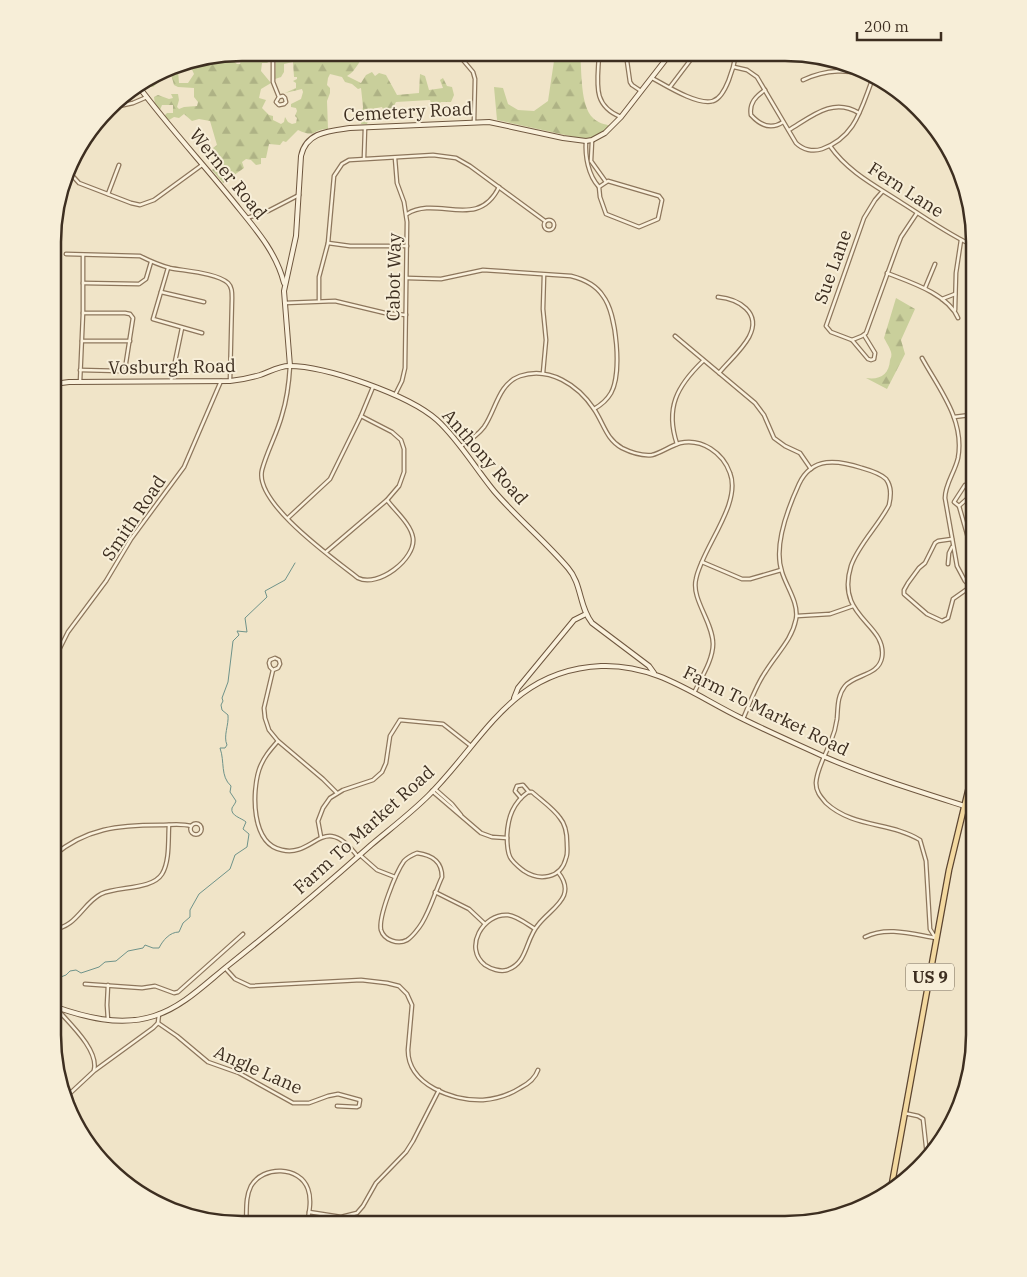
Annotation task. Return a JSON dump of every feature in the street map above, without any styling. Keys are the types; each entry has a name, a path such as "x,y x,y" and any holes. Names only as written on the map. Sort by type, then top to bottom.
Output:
{"main road":[{"name":"US 9","path":"892,1180 949,870 966,798"}],"street":[{"path":"273,61 273,82 278,97"},
{"path":"464,61 473,72 475,79 474,122"},
{"path":"598,61 598,85 602,103 611,113 622,117"},
{"path":"627,61 630,82 642,92"},
{"name":"Cemetery Road","path":"290,366 284,285 293,254 301,156 307,141 333,130 365,126 474,122 501,124 563,138 592,140 605,133 622,117 665,61"},
{"path":"670,87 690,61"},
{"path":"652,78 700,101 714,103 722,93 735,61"},
{"path":"734,67 754,74 796,143 802,148 818,150 830,146 851,130 871,83"},
{"path":"802,80 826,72 846,72"},
{"path":"765,90 756,96 752,102 752,115 761,124 774,126 783,122"},
{"name":"Werner Road","path":"143,92 247,218 278,263 284,285"},
{"path":"124,105 147,97"},
{"path":"789,130 814,115 837,106 852,109 859,113"},
{"path":"364,158 365,126"},
{"path":"592,140 591,161 606,182"},
{"path":"586,141 586,159 594,181 599,187 604,211 610,217 639,226 658,219 662,200 659,196 612,181 606,182 599,187"},
{"name":"Fern Lane","path":"830,146 844,164 882,192 966,242"},
{"path":"319,300 319,278 328,242 334,176 336,170 346,161 364,158 433,155 456,158 545,221 551,220 554,223 553,228 549,230 545,228 545,221"},
{"name":"Cabot Way","path":"395,158 397,183 407,214 404,373 395,395"},
{"path":"74,177 79,183 131,203 140,204 147,203 203,164"},
{"path":"108,194 119,165"},
{"path":"407,214 412,211 427,209 479,208 488,203 499,187"},
{"name":"Sue Lane","path":"852,340 831,332 827,328 826,323 864,218 874,200 882,192"},
{"path":"247,218 268,211 299,195"},
{"path":"864,335 875,352 874,359 872,360 868,359 852,340 864,335 901,237 917,213"},
{"path":"958,318 955,311 955,294 961,240"},
{"path":"328,242 350,246 407,246"},
{"path":"66,254 135,255 168,268 216,277 225,281 230,286 232,298 230,381"},
{"path":"80,382 83,313 82,255"},
{"path":"83,282 139,284 144,281 151,262"},
{"path":"925,288 935,264"},
{"path":"168,268 153,319 202,333"},
{"path":"407,278 441,279 483,270 571,276 594,286 603,295 610,308 615,326 617,355 614,385 607,399 594,409"},
{"path":"888,273 925,288 942,299 955,311"},
{"path":"543,373 546,340 542,297 544,275"},
{"path":"161,292 204,302"},
{"path":"942,299 955,294"},
{"path":"718,297 740,303 747,309 752,320 750,335 719,373"},
{"path":"285,303 319,300 336,301 385,313 406,315"},
{"path":"80,370 124,370 130,341 132,318 130,314 83,313"},
{"path":"171,382 182,328"},
{"path":"675,336 760,409 774,438 800,453 811,469"},
{"path":"82,341 130,341"},
{"path":"922,358 954,417 959,433 957,461 944,498 953,546 961,576 966,582"},
{"path":"677,444 672,421 674,403 682,385 703,361"},
{"name":"Vosburgh Road","path":"61,383 221,382 249,378 283,366 290,366"},
{"path":"290,366 285,404 261,476 266,492 298,530 361,580 384,577 410,554 414,540 411,530 387,500"},
{"name":"Anthony Road","path":"290,366 324,372 374,387 395,395 432,417 445,429 494,491 568,569 578,587 586,614 592,623 648,666 654,673"},
{"path":"460,447 476,436 484,427 501,393 512,380 531,374 543,373 559,378 569,385 594,409 609,438 629,451 651,455 677,444 697,443 713,450 726,463 731,475 733,489 730,503 696,578 695,588 712,633 713,644 711,657 694,693"},
{"name":"Smith Road","path":"61,646 68,632 106,582 134,534 184,467 221,382"},
{"path":"288,518 330,479 374,387"},
{"path":"326,552 387,500 399,486 404,472 404,449 402,443 392,432 361,416"},
{"path":"954,417 966,416"},
{"path":"743,719 764,672 786,644 792,633 797,616 794,602 781,570 778,546 801,479 811,469 825,462 844,462 878,474 886,480 889,486 891,495 890,505 852,563 848,590 853,606 879,638 882,658 880,664 874,670 846,685 843,689 837,705 836,727 817,776 816,787 823,799 831,807 849,818 909,834 920,840 926,861 930,930 936,938"},
{"path":"966,485 954,502 959,506 966,530"},
{"path":"959,506 966,499"},
{"path":"952,539 935,543 925,564 919,568 904,592 927,614 942,621 948,618 952,599 966,590"},
{"path":"948,564 948,553 953,546"},
{"path":"702,562 742,579 781,570"},
{"path":"797,616 830,614 853,606"},
{"path":"514,698 518,688 574,620 586,614"},
{"path":"275,658 279,660 280,664 278,668 273,670 268,663 275,658"},
{"name":"Farm To Market Road","path":"61,1009 93,1018 133,1020 158,1014 182,1002 359,856 433,790 514,698 546,679 579,668 612,666 654,673 743,719 824,756 882,779 964,806"},
{"path":"273,670 265,703 264,714 267,725 278,741 324,779 337,793"},
{"path":"321,838 318,821 319,815 326,803 337,793 350,786 373,780 382,772 386,763 390,736 400,719 443,724 471,746"},
{"path":"278,741 266,755 258,773 255,809 261,832 272,846 285,851 298,849 329,836 342,840 377,870 395,877"},
{"path":"521,798 516,793 517,786 523,785 529,792 532,792 558,814 565,828 566,858 558,872 546,877 537,878 528,874 510,857 507,838 510,816 521,798 529,792"},
{"path":"433,790 481,833 492,837 507,838"},
{"path":"61,850 76,840 107,829 126,825 191,826 196,823 200,824 202,829 200,833 197,835 192,833 190,830 191,826"},
{"path":"61,928 68,924 102,894 151,883 159,877 166,862 169,825"},
{"path":"417,853 431,856 440,864 442,870 442,876 421,923 408,940 400,942 388,939 381,928 395,877 406,859 417,853"},
{"path":"535,930 512,916 494,917 477,934 476,950 479,959 485,965 502,971 516,966 521,961 535,930 537,925 560,904 563,898 563,879 558,872"},
{"path":"435,892 469,909 485,924"},
{"path":"865,937 879,932 894,931 936,938"},
{"path":"85,984 142,988 155,986 174,993 178,992 243,934"},
{"path":"225,968 236,979 250,986 361,980 398,986 407,994 412,1005 408,1050 412,1070 421,1080 439,1090 465,1099 480,1100 506,1095 525,1085 536,1076 538,1070"},
{"path":"108,985 108,1020"},
{"path":"71,1093 94,1071 130,1046 158,1023 158,1014"},
{"path":"61,1015 92,1052 96,1062 94,1071"},
{"name":"Angle Lane","path":"158,1023 208,1062 239,1073 293,1103 309,1103 338,1094 358,1098 361,1103 357,1107 338,1106"},
{"path":"309,1212 341,1216 357,1213 376,1183 406,1152 439,1090"},
{"path":"904,1113 918,1116 923,1120 925,1148"},
{"path":"246,1216 247,1200 251,1187 258,1177 274,1170 295,1175 306,1184 310,1198 308,1216"}],"green space":[{"path":"241,61 270,61 262,63 261,71 271,83 261,89 259,98 266,100 262,108 269,115 273,116 273,120 281,124 284,122 285,117 288,122 296,123 297,118 295,116 297,111 296,108 291,107 291,104 301,99 303,92 302,89 285,93 296,88 296,83 293,81 297,77 294,77 293,62 284,64 284,72 281,77 275,79 276,61 360,61 347,76 361,83 366,75 372,72 375,76 379,73 386,75 397,95 419,93 420,74 425,76 429,90 443,88 440,80 443,78 447,86 452,87 454,95 451,102 441,102 436,106 430,100 396,102 390,113 384,111 382,107 372,109 367,124 361,124 363,107 361,88 358,89 352,84 345,82 342,77 330,74 327,85 330,88 327,101 328,129 309,134 298,130 286,142 283,141 280,145 269,144 266,158 261,158 261,164 256,165 251,160 246,159 242,162 244,168 223,183 212,170 217,166 213,148 217,145 210,121 199,119 192,121 184,114 179,118 174,117 169,120 164,116 167,113 173,113 173,105 162,105 160,110 155,105 154,97 158,95 169,99 173,98 171,94 178,94 177,107 179,109 197,106 198,102 194,97 194,88 174,85 171,76 178,73 179,83 188,83 194,74 191,68 230,62 240,64"},
{"path":"554,61 581,61 584,97 589,112 597,121 611,126 595,137 584,139 497,120 494,87 503,88 508,104 518,110 534,111 548,101"},
{"path":"896,298 915,309 901,340 905,354 887,389 866,378 879,377 886,373 888,369 891,353 884,338"}],"waterway":[{"path":"61,977 70,971 76,970 81,973 99,967 105,962 116,961 128,951 143,948 145,945 159,948 167,937 179,932 183,923 190,917 190,910 199,894 230,869 235,855 247,847 249,834 243,829 246,822 232,811 236,801 230,792 231,786 224,773 220,748 225,748 227,745 228,715 222,710 222,698 228,682 233,641 239,635 237,631 247,632 245,618 267,597 265,591 285,580 295,563"}]}
